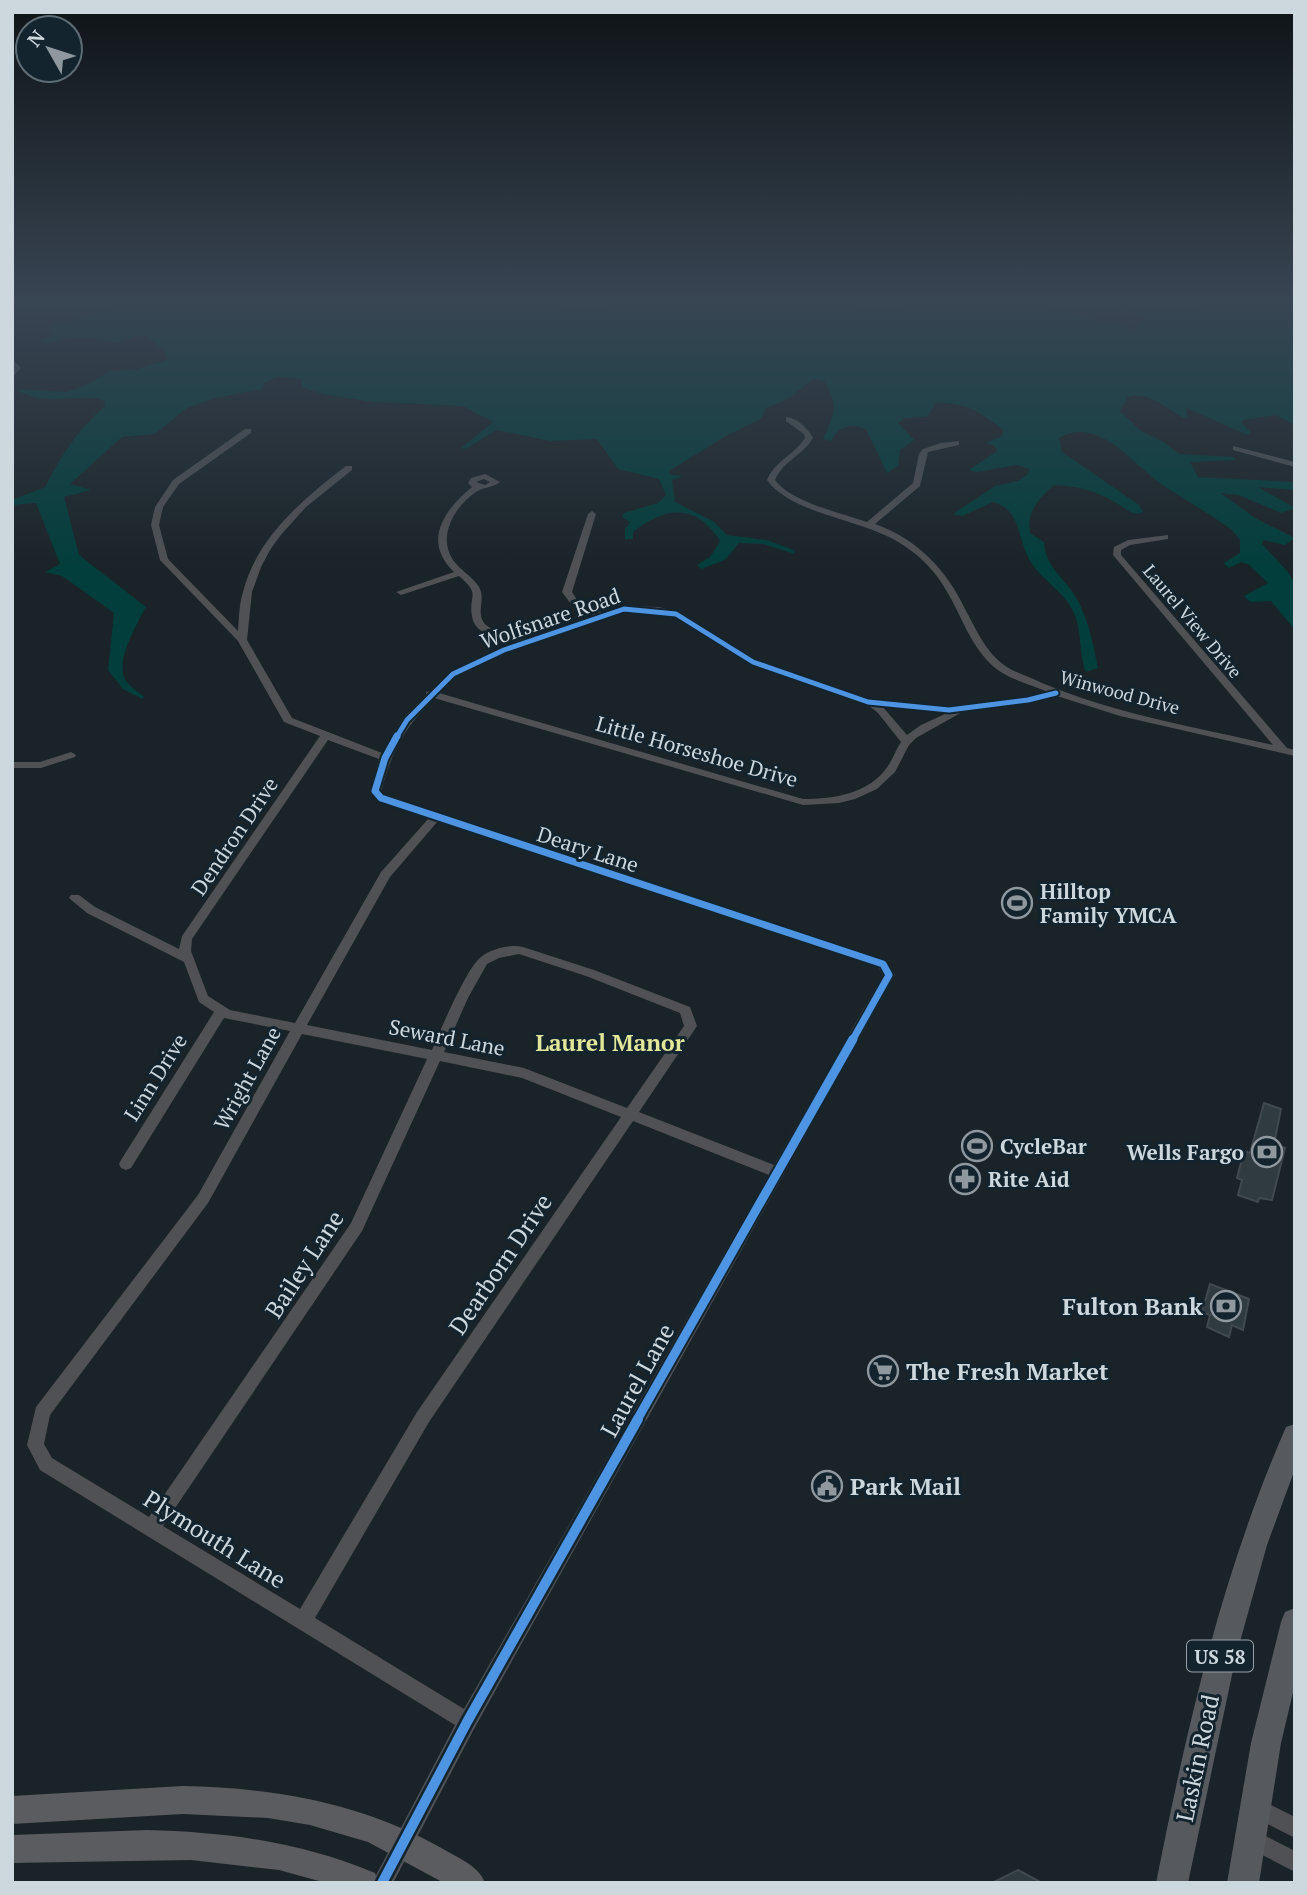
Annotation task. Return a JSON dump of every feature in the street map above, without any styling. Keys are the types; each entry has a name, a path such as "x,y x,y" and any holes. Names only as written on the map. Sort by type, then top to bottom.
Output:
{"main road":[{"name":"Laskin Road","path":"1172,1883 1222,1647 1263,1515 1295,1436"},
{"name":"US 58","path":"1243,1883 1271,1721 1295,1622"},
{"path":"12,1810 226,1800 313,1812 352,1822 402,1843 471,1883"},
{"path":"12,1849 174,1844 230,1847 297,1859 365,1883"}],"street":[{"name":"Winwood Drive","path":"789,419 807,433 809,438 804,447 775,471 771,480 774,488 793,500 870,524 910,546 937,569 953,592 963,617 999,667 1056,693 1295,753"},
{"path":"248,431 176,482 159,508 155,525 164,560 242,640 288,720 325,737 385,758"},
{"path":"870,524 917,484 919,459 924,452 956,443"},
{"path":"1236,447 1295,465"},
{"path":"242,640 247,588 263,551 303,503 349,468"},
{"path":"477,487 457,504 442,531 444,553 477,590 479,600 475,617 478,624 489,631 527,641"},
{"path":"592,514 567,592 574,602 600,615"},
{"name":"Laurel View Drive","path":"1165,537 1122,544 1116,549 1117,555 1283,751"},
{"path":"401,592 460,573"},
{"name":"Wolfsnare Road","path":"379,772 407,720 430,694 461,669 527,641 600,615 634,608 668,611 753,662 868,702 934,710 966,708 1056,693"},
{"name":"Little Horseshoe Drive","path":"430,694 803,802 834,803 866,792 890,771 906,742 921,729 966,708"},
{"path":"868,702 882,711 906,742"},
{"name":"Dendron Drive","path":"189,959 185,951 186,939 325,737"},
{"path":"12,765 41,765 71,755"},
{"name":"Deary Lane","path":"379,772 374,787 377,794 812,941"},
{"name":"Wright Lane","path":"86,1356 203,1199 385,875 436,816"},
{"path":"75,898 91,910 189,959 203,999 221,1012"},
{"name":"Laurel Lane","path":"382,1883 467,1723 889,975 883,964 812,941"},
{"name":"Dearborn Drive","path":"303,1621 423,1417 691,1026 691,1020 679,1006 519,950 507,950 487,958 477,968 459,1004"},
{"name":"Bailey Lane","path":"152,1528 357,1227 459,1004"},
{"name":"Seward Lane","path":"221,1012 541,1078 777,1172"},
{"name":"Linn Drive","path":"126,1164 221,1012"},
{"name":"Plymouth Lane","path":"86,1356 42,1412 35,1445 46,1464 467,1723"},
{"path":"1255,1807 1295,1828"},
{"path":"1250,1838 1295,1862"}],"shaded area":[{"path":"20,391 250,391 215,398 187,408 155,434 122,437 70,484 91,490 64,497 79,555 146,607 123,660 125,680 144,697 142,699 123,689 108,670 114,613 62,576 45,572 60,564 36,503 12,505 12,500 45,487 71,444 86,424 105,406 104,401 95,398 44,399"},
{"path":"314,391 798,391 765,409 761,419 726,436 669,471 671,475 683,476 672,480 675,502 713,521 727,535 767,540 794,550 795,554 763,544 739,543 725,560 701,569 697,565 710,557 720,541 701,520 680,512 657,517 633,532 633,539 625,539 625,529 630,522 622,517 624,513 658,503 666,495 659,479 618,469 597,439 550,441 497,430 465,449 461,448 493,422 463,406 373,402"},
{"path":"829,391 1295,391 1295,425 1276,415 1243,420 1242,423 1251,433 1247,435 1185,407 1188,418 1183,418 1143,396 1128,397 1120,411 1141,431 1164,442 1179,454 1234,457 1236,460 1190,462 1198,477 1295,482 1295,490 1258,487 1295,508 1281,513 1239,495 1221,493 1255,518 1295,538 1285,545 1263,540 1262,544 1288,572 1295,584 1295,630 1271,601 1250,602 1244,596 1268,583 1249,565 1241,562 1229,568 1224,563 1240,553 1240,540 1232,530 1164,486 1116,446 1088,433 1074,432 1059,438 1062,452 1139,505 1143,512 1133,513 1110,499 1087,490 1054,485 1043,495 1032,512 1030,533 1044,542 1048,558 1077,599 1085,616 1098,668 1086,672 1078,625 1072,609 1033,566 1009,511 993,502 962,516 953,514 995,486 1018,481 1028,474 1029,469 1017,465 976,472 969,470 997,451 995,446 985,443 1002,436 1003,430 980,413 964,406 936,403 927,417 905,418 898,423 914,440 900,450 898,466 887,473 866,429 846,427 831,441 823,439 833,416"}],"building":[{"name":"Wells Fargo","path":"1264,1103 1281,1109 1274,1144 1285,1148 1272,1200 1259,1198 1258,1202 1238,1195 1242,1180 1237,1178 1244,1151 1250,1153"},
{"name":"Fulton Bank","path":"1210,1284 1249,1299 1243,1330 1232,1325 1229,1337 1207,1327 1210,1315 1202,1312"},
{"path":"1018,1870 1042,1883 992,1883"}],"cycle path":[{"path":"382,1883 467,1722 889,975 883,964 381,798 375,791 385,758 407,720 453,674 504,650 624,609 659,610 676,614 753,662 868,702 949,710 1028,700 1056,693"}],"place":[{"name":"Hilltop Family YMCA","path":"1017,903"},
{"name":"CycleBar","path":"977,1146"},
{"name":"Wells Fargo","path":"1267,1152"},
{"name":"Rite Aid","path":"965,1179"},
{"name":"Fulton Bank","path":"1226,1306"},
{"name":"The Fresh Market","path":"883,1371"},
{"name":"Park Mail","path":"827,1486"}],"district":[{"name":"Laurel Manor","path":"610,1042"}]}
